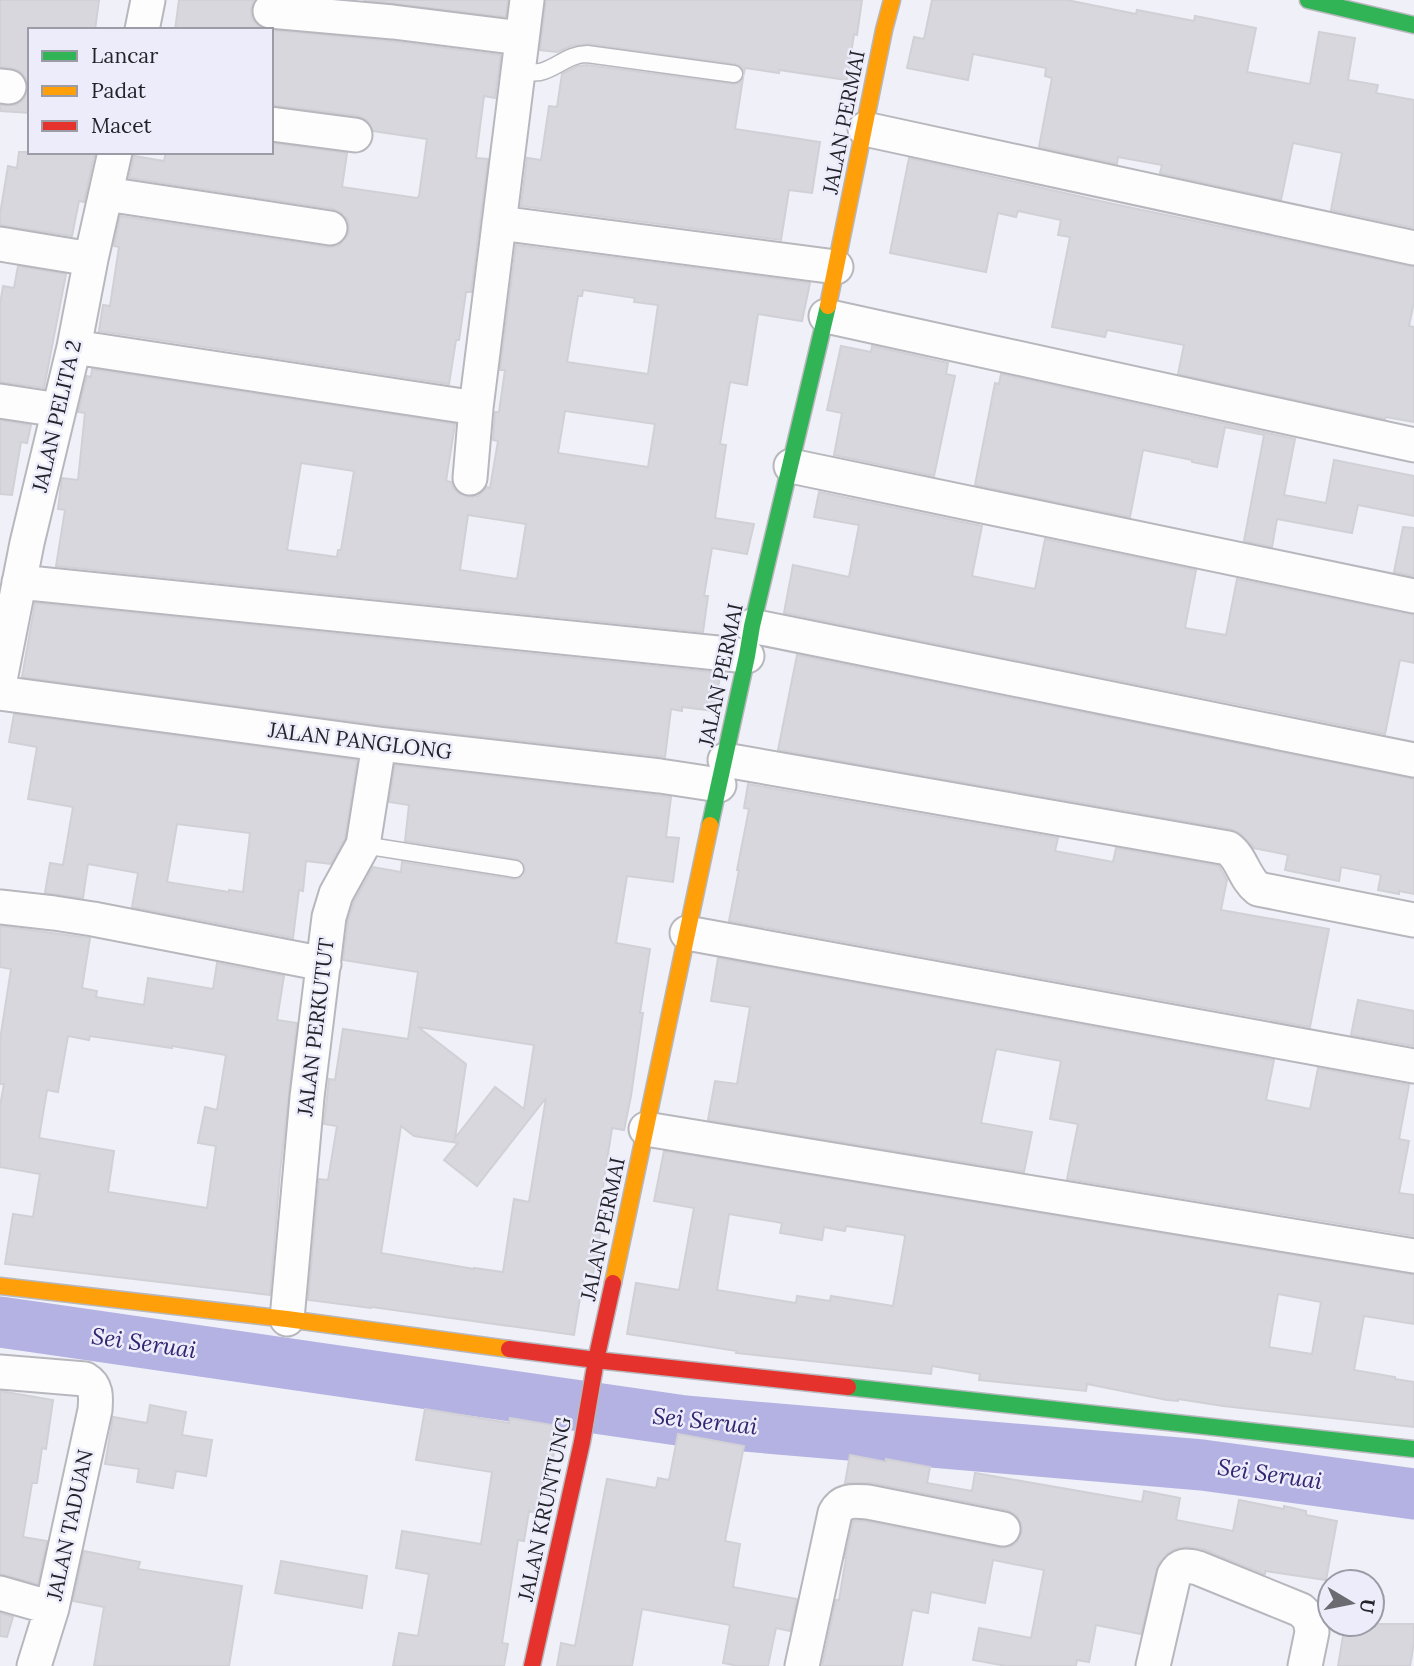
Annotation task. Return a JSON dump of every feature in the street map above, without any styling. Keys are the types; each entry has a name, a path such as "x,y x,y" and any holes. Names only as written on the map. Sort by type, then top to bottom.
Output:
{"street":[{"path":"142,28 148,0"},
{"path":"470,478 476,408 527,0"},
{"name":"JALAN PERMAI","path":"596,1362 750,641 826,316 892,0"},
{"path":"1308,0 1414,25"},
{"path":"270,10 521,37"},
{"path":"273,124 355,135"},
{"path":"864,129 1414,248"},
{"name":"JALAN PELITA 2","path":"0,680 19,582 14,541 59,410 115,154"},
{"path":"106,194 330,228"},
{"path":"499,223 836,267"},
{"path":"0,244 91,259"},
{"path":"826,316 1414,445"},
{"path":"74,347 476,408"},
{"path":"0,401 59,410"},
{"path":"790,467 1414,596"},
{"path":"19,582 750,641 1414,761"},
{"name":"JALAN PANGLONG","path":"0,693 379,744 660,776 722,773 1228,848 1236,855 1252,885 1258,889 1414,920"},
{"name":"JALAN PERKUTUT","path":"287,1320 307,1097 329,917 335,894 363,845 379,744"},
{"path":"0,907 54,912 324,964"},
{"path":"687,933 1414,1066"},
{"path":"646,1129 1414,1256"},
{"path":"0,1286 287,1320 596,1362 1414,1449"},
{"name":"JALAN KRUNTUNG","path":"532,1666 582,1442 596,1362"},
{"name":"JALAN TADUAN","path":"0,1371 82,1378 91,1383 95,1393 95,1410 52,1608 34,1666"},
{"path":"802,1666 835,1513 842,1504 847,1501 868,1502 1003,1529"},
{"path":"1153,1666 1174,1576 1182,1566 1187,1565 1301,1610 1310,1619 1312,1632 1305,1666"},
{"path":"0,1593 52,1608"}],"lane":[{"path":"517,71 536,73 572,55 587,54 734,74"},
{"path":"363,845 515,869"}],"building":[{"path":"0,0 99,0 95,28 28,28 28,88 21,72 0,67"},
{"path":"179,0 254,0 252,18 262,28 175,28"},
{"path":"363,0 508,0 506,17"},
{"path":"546,0 862,0 847,80 779,70 779,73 745,68 744,73 741,66 735,64 588,44 571,46 557,52 540,50"},
{"path":"932,0 1067,0 1136,14 1137,10 1194,21 1195,16 1256,28 1247,72 1310,84 1319,32 1355,38 1348,80 1378,85 1376,93 1414,100 1414,228 1331,210 1342,153 1293,143 1281,200 1160,173 1162,165 1118,157 1117,164 1039,147 1052,78 1045,76 1046,68 973,54 968,80 907,68 914,37 924,39"},
{"path":"273,30 501,55 495,98 484,96 476,158 488,159 471,292 466,292 449,384 99,331 103,305 110,306 119,247 114,246 120,216 327,247 338,246 349,232 348,220 333,209 129,178 134,156 164,161 166,154 273,154 273,143 347,153 342,187 417,198 427,139 373,131 367,120 358,116 273,105"},
{"path":"587,65 733,84 739,83 743,78 735,129 820,142 812,193 789,190 781,240 521,206 527,158 541,160 549,106 557,107 562,74 577,66"},
{"path":"28,88 28,113 0,111 0,105 16,105 24,99"},
{"path":"19,152 95,154 84,202 79,201 72,236 0,225 8,166 17,168"},
{"path":"909,158 1414,267 1414,302 1409,326 1414,327 1414,422 1385,419 1178,374 1184,345 1107,330 1105,337 1052,327 1070,237 1058,235 1061,220 1018,211 1016,217 998,213 986,272 890,253"},
{"path":"516,245 810,283 802,321 758,314 747,385 730,382 720,444 726,445 715,518 754,524 747,554 712,548 704,596 708,596 703,632 56,566 65,510 58,509 62,478 78,480 85,413 78,412 87,376 91,377 92,369 455,424 446,481 452,482 458,493 468,497 478,496 487,487 490,488 498,441 493,440 495,412 499,412 505,370 500,370","holes":["583,290 635,298 634,302 658,305 648,374 567,362 578,296 582,296","565,411 655,424 648,467 558,453","301,463 354,471 341,550 338,550 337,557 287,550","468,515 526,524 517,579 460,570"]},
{"path":"18,266 66,274 44,388 0,382 0,304 3,286 14,288"},
{"path":"841,346 871,352 872,346 948,363 946,374 955,376 934,476 834,455 842,413 827,410"},
{"path":"1001,374 1295,439 1284,495 1326,503 1334,460 1414,476 1414,516 1358,505 1352,533 1277,519 1272,547 1244,541 1264,435 1225,427 1217,467 1143,450 1130,517 975,485 995,383 999,384"},
{"path":"0,420 31,425 27,443 21,442 12,495 0,494"},
{"path":"819,492 982,526 972,576 1035,589 1045,539 1196,570 1185,628 1226,635 1237,579 1414,615 1414,663 1400,660 1385,734 784,613 793,565 849,577 859,525 814,517"},
{"path":"1403,527 1414,528 1414,576 1394,572"},
{"path":"35,603 721,673 713,711 682,707 682,711 671,709 665,757 381,725 22,677"},
{"path":"797,655 1414,779 1414,894 1378,890 1381,875 1341,867 1339,881 1285,870 1288,855 1254,848 1241,834 1231,829 778,750"},
{"path":"14,714 357,760 345,839 331,864 306,861 293,938 132,907 138,873 88,864 83,898 45,893 50,863 63,865 73,807 28,799 37,747 9,742","holes":["177,824 250,833 243,892 167,882"]},
{"path":"395,765 671,797 666,837 679,838 673,882 627,876 616,943 650,949 640,1013 643,1013 624,1130 612,1128 599,1212 603,1213 597,1256 593,1274 584,1273 574,1335 308,1300 319,1179 328,1180 337,1126 324,1124 329,1079 335,1080 343,1029 408,1039 418,972 343,960 348,921 354,902 373,867 401,872 402,862 513,879 519,878 525,871 524,865 517,859 405,841 409,805 389,802","holes":["418,1027 534,1045 524,1109 495,1087 455,1138 466,1064","546,1098 529,1202 514,1199 503,1272 381,1253 401,1126 414,1136 458,1143 444,1160 477,1186"]},
{"path":"748,784 1058,838 1055,851 1113,862 1116,848 1219,866 1227,880 1221,910 1329,929 1310,1027 729,921 749,809 744,808"},
{"path":"0,926 90,938 82,988 97,991 96,997 144,1005 148,978 213,989 217,963 284,976 277,1020 297,1023 280,1172 270,1295 5,1264 13,1214 33,1217 40,1174 0,1167 0,1106 4,1084 0,1084 0,1040 11,969 0,967","holes":["68,1036 89,1040 90,1036 226,1055 217,1110 205,1107 198,1143 216,1146 207,1208 108,1192 114,1151 39,1138 47,1090 58,1092"]},
{"path":"718,958 1274,1060 1266,1100 1310,1109 1318,1068 1409,1085 1399,1139 1409,1141 1399,1193 1414,1195 1414,1236 1067,1179 1078,1124 1050,1119 1061,1061 996,1049 981,1123 1032,1132 1024,1172 708,1120 715,1081 737,1084 750,1007 711,1001"},
{"path":"1358,1000 1414,1011 1414,1046 1351,1035"},
{"path":"664,1151 1414,1275 1414,1324 1364,1316 1354,1370 1414,1382 1414,1427 1178,1399 1167,1400 1087,1384 1086,1391 979,1380 980,1374 932,1366 931,1374 736,1353 737,1351 627,1334 636,1283 679,1290 694,1208 654,1201","holes":["729,1214 782,1223 780,1233 822,1240 824,1227 845,1231 846,1226 904,1235 893,1306 831,1296 830,1301 797,1296 796,1303 717,1290","1278,1294 1321,1302 1312,1354 1269,1347"]},
{"path":"0,1391 53,1400 46,1449 42,1448 37,1483 32,1483 23,1537 47,1541 38,1584 0,1574"},
{"path":"150,1405 186,1412 182,1435 212,1440 206,1476 176,1471 173,1488 137,1482 139,1469 105,1464 113,1417 147,1423"},
{"path":"425,1409 509,1423 510,1418 558,1426 550,1477 543,1476 537,1513 529,1511 524,1541 518,1540 502,1643 508,1644 504,1666 393,1666 399,1633 418,1636 429,1574 396,1568 402,1531 481,1544 492,1472 416,1460"},
{"path":"678,1434 744,1446 725,1541 740,1544 733,1587 797,1599 790,1631 776,1628 768,1666 738,1666 723,1663 730,1625 642,1609 632,1666 557,1666 561,1643 575,1646 607,1479 656,1488 658,1478 669,1480"},
{"path":"850,1455 930,1467 927,1483 972,1491 975,1473 1142,1502 1144,1491 1180,1498 1176,1520 1233,1531 1239,1500 1284,1509 1284,1506 1306,1511 1306,1515 1337,1521 1328,1568 1316,1568 1316,1579 1265,1571 1263,1574 1203,1549 1178,1548 1168,1553 1158,1565 1141,1634 1096,1625 1089,1662 1077,1660 1076,1666 1006,1666 973,1660 979,1628 1031,1638 1044,1570 993,1560 985,1603 931,1592 928,1613 912,1610 902,1666 822,1666 836,1600 839,1600 853,1521 865,1521 1000,1548 1010,1547 1017,1542 1022,1532 1016,1515 1007,1510 872,1483 845,1483"},
{"path":"84,1551 140,1562 138,1569 242,1586 229,1666 94,1666 104,1607 73,1601"},
{"path":"281,1561 367,1576 362,1608 275,1593"},
{"path":"0,1613 13,1617 7,1637 0,1636"},
{"path":"1386,1624 1414,1624 1410,1666 1338,1666 1343,1638 1386,1638"}],"waterway":[{"name":"Sei Seruai","path":"0,1322 685,1421 1202,1465 1414,1494"}],"traffic: fast":[{"path":"1308,0 1414,25"},
{"path":"710,825 752,626 828,306"},
{"path":"848,1387 1414,1449"}],"traffic: slow":[{"path":"828,306 892,0"},
{"path":"613,1283 710,825"},
{"path":"0,1286 287,1319 509,1349"}],"traffic: jam":[{"path":"532,1666 582,1442 613,1283"},
{"path":"509,1349 848,1387"}]}
